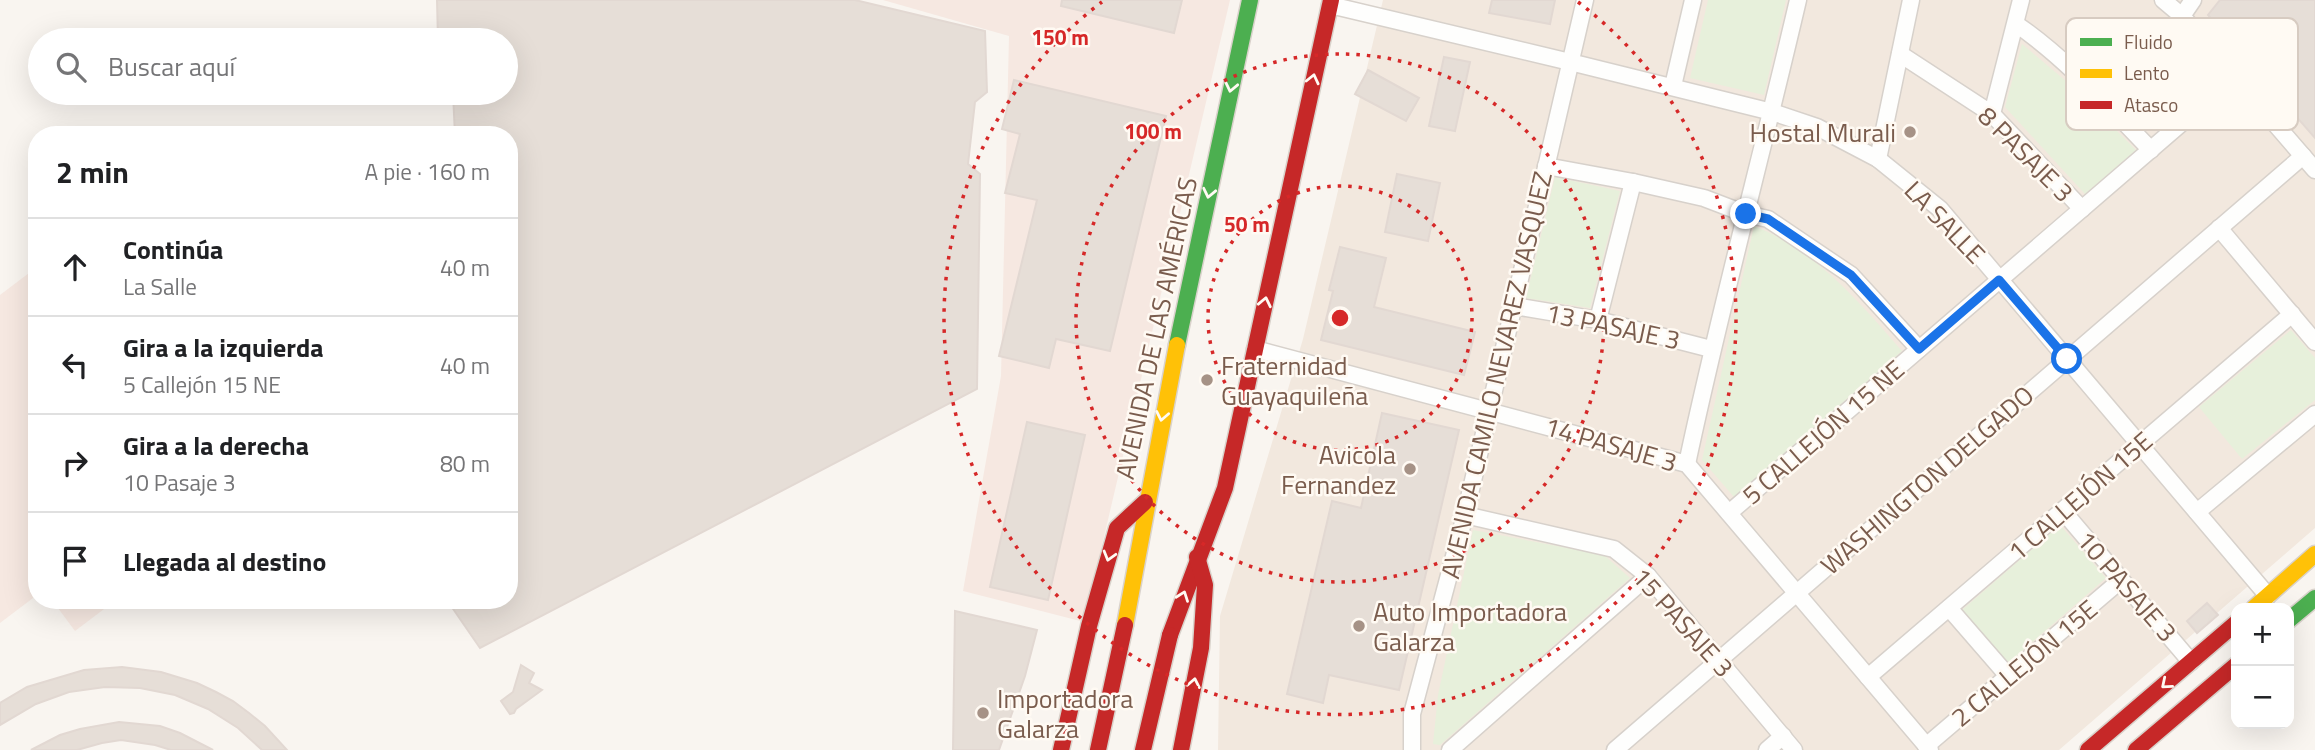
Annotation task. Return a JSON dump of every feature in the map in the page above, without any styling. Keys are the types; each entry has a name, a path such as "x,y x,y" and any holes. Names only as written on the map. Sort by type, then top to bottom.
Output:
{"main road":[{"name":"AVENIDA DE LAS AMÉRICAS","path":"1097,750 1125,625 1145,502 1250,0"},
{"path":"1143,750 1170,635 1225,488 1330,3"},
{"path":"1061,750 1089,626 1117,528 1145,502"},
{"path":"2260,603 2315,554"},
{"path":"1181,750 1201,648 1205,585 1197,557"},
{"path":"2294,616 2315,598"},
{"path":"2088,750 2231,627"},
{"path":"2139,749 2235,666"}],"street":[{"name":"AVENIDA CAMILO NEVAREZ VASQUEZ","path":"1412,750 1412,715 1465,515 1585,0"},
{"path":"1673,86 1693,0"},
{"path":"1687,464 1712,349 1798,0"},
{"path":"1878,159 1911,0"},
{"path":"1992,114 2021,0"},
{"path":"2163,0 2182,16 2193,0"},
{"name":"LA SALLE","path":"1330,3 1772,112 1817,127 1878,159 1940,209 2268,596"},
{"path":"2016,24 2066,64"},
{"name":"8 PASAJE 3","path":"1900,54 1992,114 2082,209"},
{"path":"2132,130 2151,150"},
{"name":"5 CALLEJÓN 15 NE","path":"1729,513 2174,130"},
{"path":"2281,130 2315,170"},
{"name":"WASHINGTON DELGADO","path":"1615,750 2303,156"},
{"path":"1546,166 1704,198 1746,214 1768,219 1851,275 1919,349"},
{"path":"1598,320 1633,182"},
{"path":"2219,228 2315,342"},
{"name":"13 PASAJE 3","path":"1514,306 1598,320 1712,349"},
{"name":"1 CALLEJÓN 15E","path":"1868,677 2292,314"},
{"name":"14 PASAJE 3","path":"1255,349 1687,464 1928,748"},
{"path":"2197,512 2315,414"},
{"name":"10 PASAJE 3","path":"2063,511 2191,662"},
{"name":"15 PASAJE 3","path":"1465,515 1614,549 1648,576 1794,750"},
{"path":"1450,750 1648,576"},
{"name":"2 CALLEJÓN 15E","path":"1928,748 2121,580"},
{"path":"1949,608 2008,676"},
{"path":"1768,750 1783,736"}],"shaded area":[{"path":"883,0 1230,0 1084,622 963,591 1001,376 1009,36"},
{"path":"1383,0 2315,0 2315,528 2059,750 1218,750 1220,616 1303,339"},
{"path":"28,274 28,602 0,623 0,295"},
{"path":"59,609 104,609 75,631"}],"green space":[{"path":"1708,0 1786,0 1764,95 1690,78"},
{"path":"2022,44 2066,81 2066,130 2116,130 2136,150 2085,194 2005,107"},
{"path":"1555,177 1620,191 1590,308 1526,298"},
{"path":"1754,226 1776,236 1817,263 1853,297 1902,351 1734,497 1702,460"},
{"path":"2291,330 2315,358 2315,400 2242,459 2199,407"},
{"path":"2060,525 2106,578 2008,663 1962,610"},
{"path":"1473,530 1604,555 1630,578 1440,745 1433,744 1438,695"}],"building":[{"path":"437,0 855,0 985,31 987,92 975,102 968,164 980,174 977,389 480,648 453,609 518,609 518,126 455,126 454,105 518,105 518,28 438,28"},
{"path":"1062,0 1182,0 1174,33 1061,6"},
{"path":"1492,0 1555,0 1550,24 1489,13"},
{"path":"2220,0 2315,0 2315,138 2298,118 2298,18 2211,18 2208,15"},
{"path":"1444,57 1470,62 1455,131 1429,126"},
{"path":"1368,70 1419,98 1406,121 1355,94"},
{"path":"1014,80 1166,116 1110,351 1056,339 1049,368 999,356 1037,200 1005,193 1020,134 1002,129"},
{"path":"1397,174 1440,183 1428,241 1385,232"},
{"path":"1340,247 1386,258 1374,307 1475,332 1464,375 1321,340 1333,291 1329,290"},
{"path":"1382,413 1459,430 1399,690 1329,675 1323,703 1287,694 1332,501 1361,508"},
{"path":"1027,422 1085,435 1048,600 990,587"},
{"path":"2207,603 2218,615 2197,633 2187,621"},
{"name":"Importadora Galarza","path":"955,611 1037,630 1025,676 999,750 953,750"},
{"path":"521,665 534,673 529,683 542,690 510,714 501,701 513,692"},
{"path":"122,667 161,672 216,692 233,701 265,726 287,750 262,750 238,728 208,709 175,695 140,688 105,687 69,692 36,704 0,725 0,703 27,687 84,670"},
{"path":"119,722 160,726 213,750 171,750 121,740 77,750 31,750 60,735"}],"traffic: fast":[{"path":"1177,345 1250,0"},
{"path":"2294,616 2315,598"}],"traffic: slow":[{"path":"1125,625 1177,345"},
{"path":"2260,603 2315,554"}],"traffic: jam":[{"path":"1170,635 1225,488 1331,0"},
{"path":"1061,750 1089,626 1117,528 1145,502"},
{"path":"1181,750 1201,648 1205,585 1197,557"},
{"path":"1098,750 1125,625"},
{"path":"2088,750 2231,627"},
{"path":"1143,750 1170,635"},
{"path":"2136,750 2235,666"}],"place":[{"name":"Hostal Murali","path":"1910,132"},
{"name":"Fraternidad Guayaquileña","path":"1207,380"},
{"name":"Avicola Fernandez","path":"1410,469"},
{"name":"Auto Importadora Galarza","path":"1359,626"},
{"name":"Importadora Galarza","path":"983,713"}],"route":[{"path":"1746,214 1768,219 1851,275 1919,349 1999,280 2067,359"}]}
